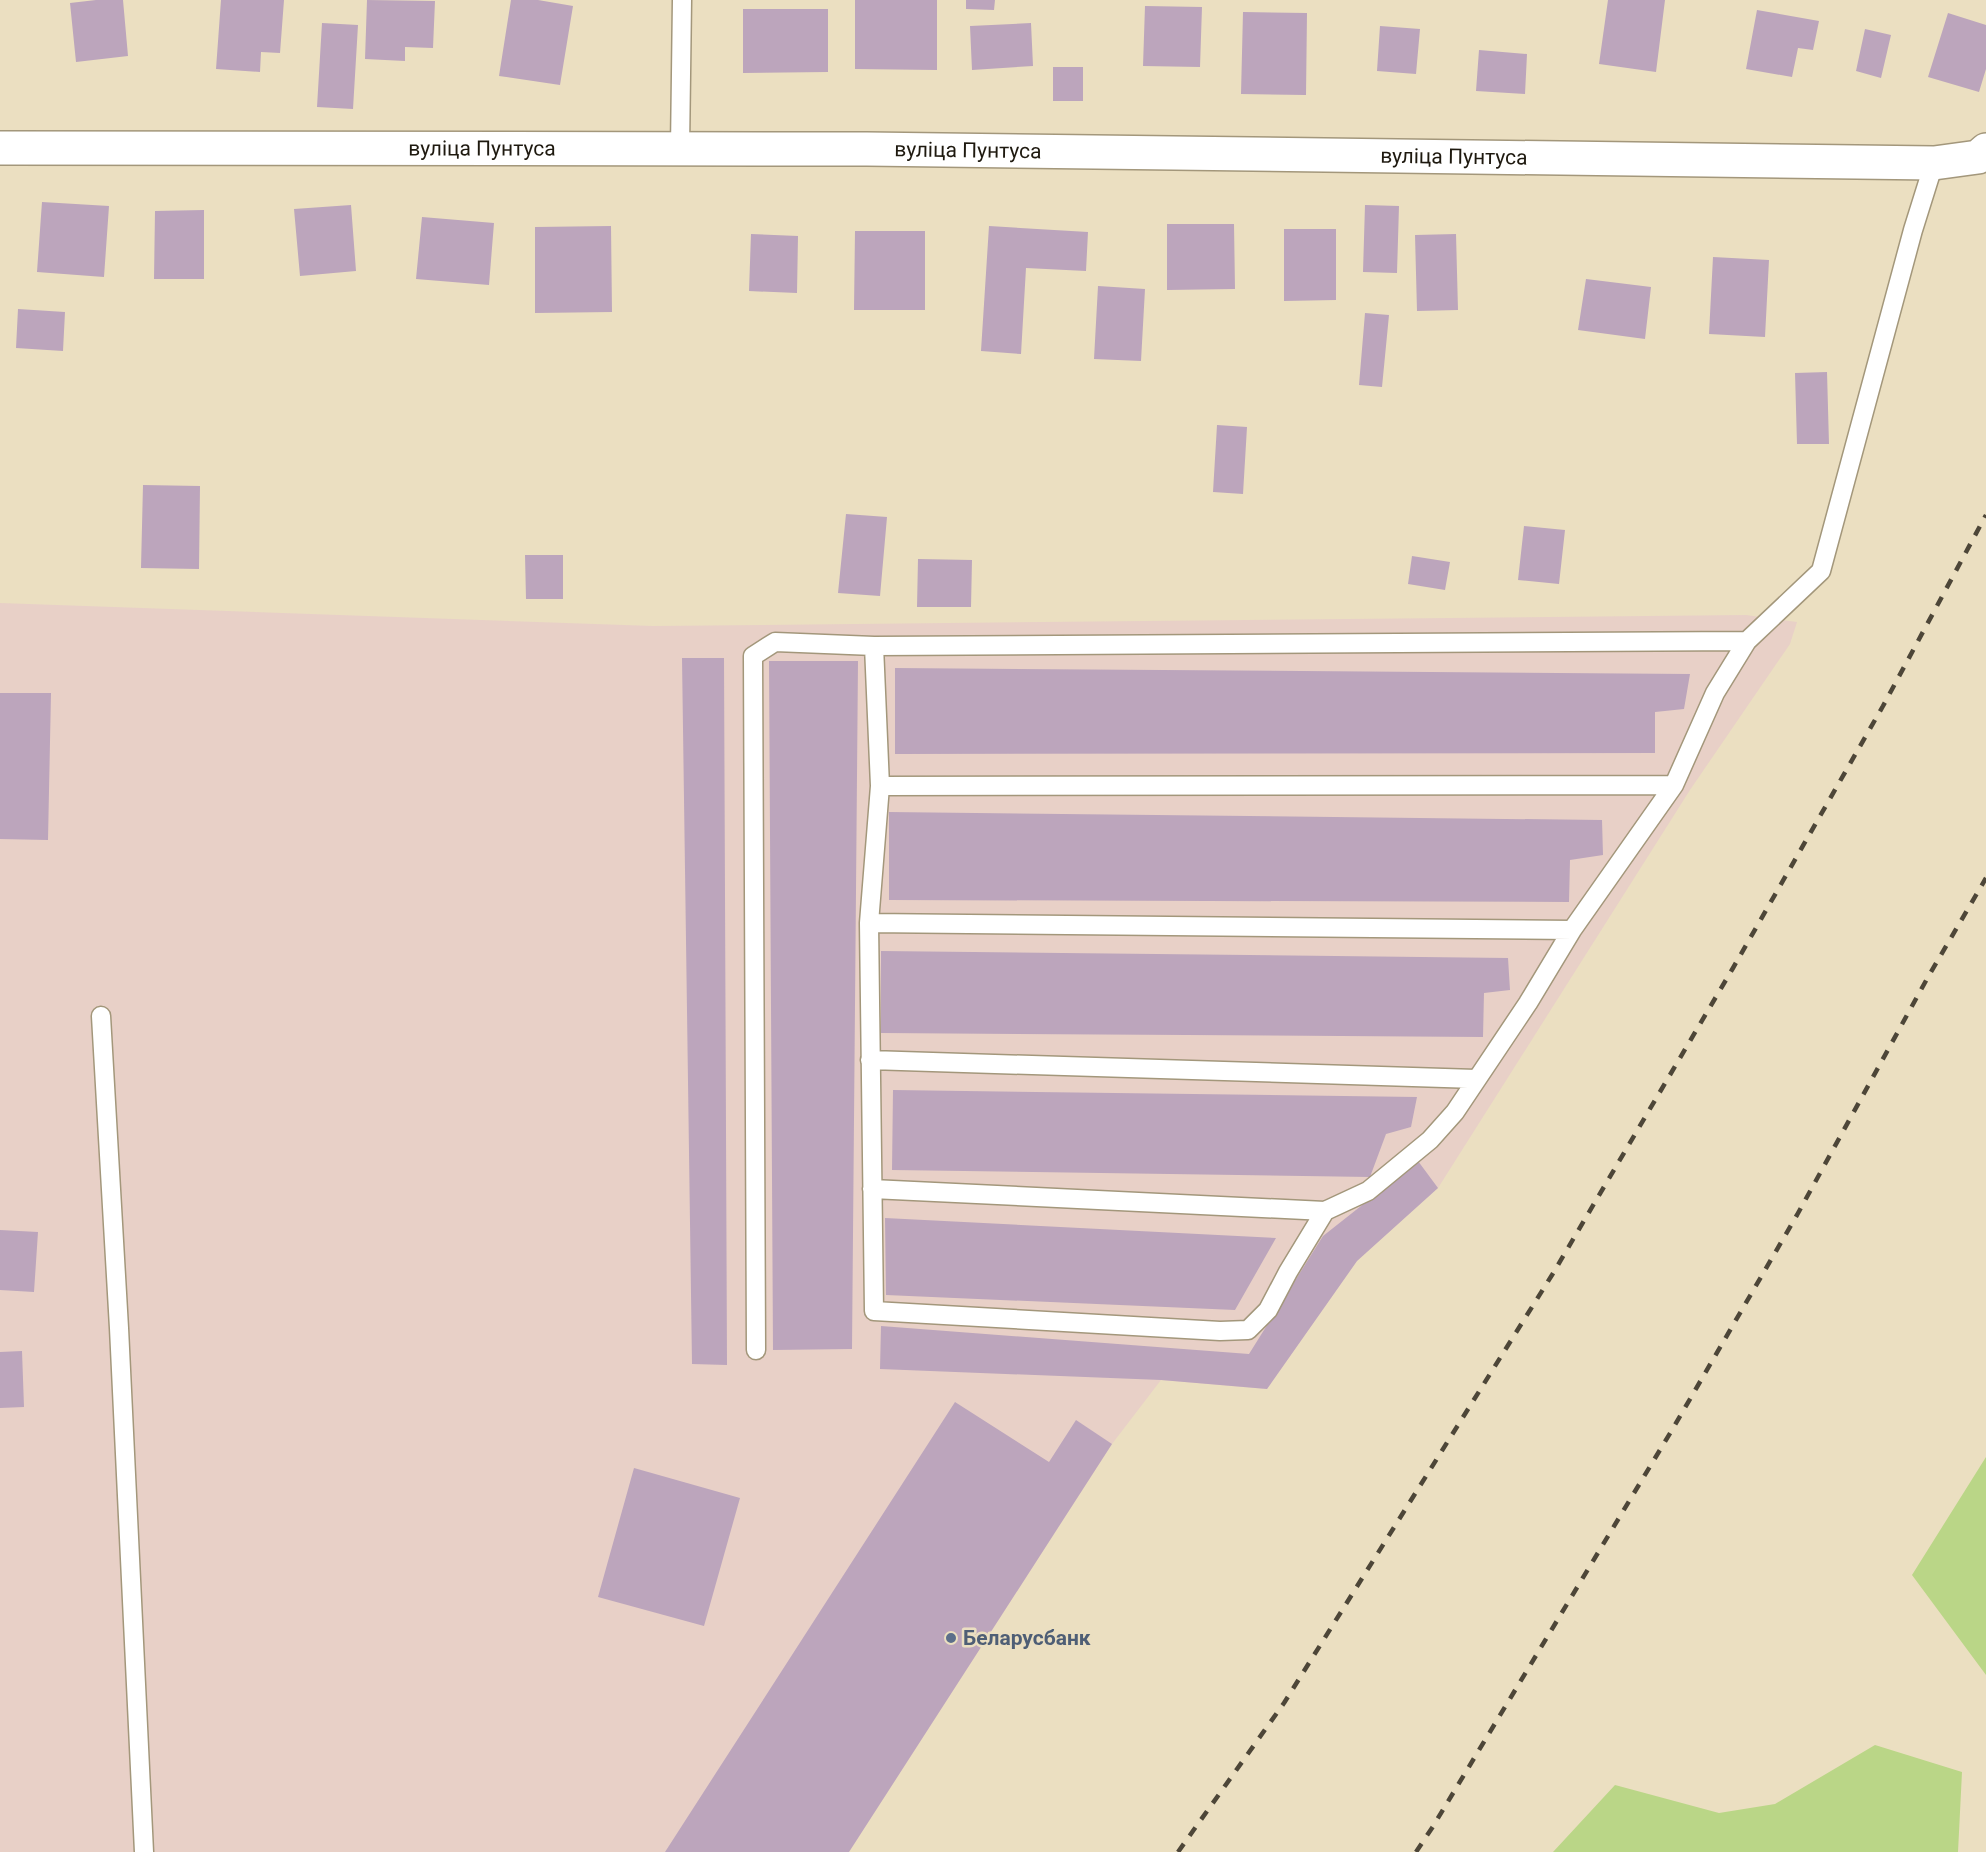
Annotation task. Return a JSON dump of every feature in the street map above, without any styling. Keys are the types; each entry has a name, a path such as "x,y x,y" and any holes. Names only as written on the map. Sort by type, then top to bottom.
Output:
{"street":[{"name":"вуліца Пунтуса","path":"0,148 867,149 1934,163 1978,157 1986,150"}],"lane":[{"path":"680,148 682,0"},
{"path":"872,1189 1325,1211 1368,1191 1430,1140 1455,1112 1528,1003 1572,930 1674,785 1715,693 1747,641 1821,571 1910,241 1934,163"},
{"path":"756,1350 753,656 775,642 874,646 1747,641"},
{"path":"874,646 880,786 869,923 874,1311 1220,1331 1248,1330 1268,1310 1287,1272 1325,1211"},
{"path":"880,786 1674,785"},
{"path":"869,923 1572,930"},
{"path":"100,1016 119,1316 144,1852"},
{"path":"870,1060 1476,1079"}],"shaded area":[{"path":"0,603 653,626 1746,615 1797,622 1790,644 1690,790 1438,1188 1357,1261 1267,1389 1161,1380 1112,1444 849,1852 0,1852"}],"green space":[{"path":"1986,1457 1986,1675 1912,1575"},
{"path":"1875,1745 1962,1772 1958,1852 1553,1852 1615,1785 1719,1813 1775,1804"}],"building":[{"path":"123,0 128,56 76,62 70,3"},
{"path":"221,0 284,0 280,53 261,52 260,72 216,69"},
{"path":"367,0 435,1 433,48 405,47 405,61 365,59"},
{"path":"511,0 538,0 573,6 560,85 499,76"},
{"path":"855,0 937,0 937,70 855,69"},
{"path":"966,0 995,0 994,10 966,9"},
{"path":"1608,0 1665,0 1656,72 1599,64"},
{"path":"1145,6 1202,7 1200,67 1143,66"},
{"path":"743,9 828,9 828,72 743,73"},
{"path":"1757,10 1819,21 1813,50 1798,48 1792,77 1746,69"},
{"path":"1243,12 1307,13 1306,95 1241,94"},
{"path":"1948,13 1986,25 1986,69 1979,92 1928,77"},
{"path":"322,23 358,25 353,109 317,107"},
{"path":"1031,23 1033,66 972,70 970,26"},
{"path":"1380,26 1420,29 1416,74 1377,71"},
{"path":"1865,29 1891,35 1881,78 1856,71"},
{"path":"1479,50 1527,54 1525,94 1476,91"},
{"path":"1053,67 1083,67 1083,101 1053,101"},
{"path":"42,202 109,206 104,277 37,272"},
{"path":"351,205 356,271 300,276 294,209"},
{"path":"1365,205 1399,206 1397,273 1363,272"},
{"path":"204,210 204,279 154,279 155,211"},
{"path":"422,217 494,223 489,285 416,279"},
{"path":"1167,224 1234,224 1235,289 1167,290"},
{"path":"611,226 612,312 535,313 535,227"},
{"path":"989,226 1088,232 1086,271 1026,268 1021,354 981,351"},
{"path":"1284,229 1336,229 1336,300 1284,301"},
{"path":"855,231 925,231 925,310 854,310"},
{"path":"751,234 798,236 797,293 749,291"},
{"path":"1456,234 1458,310 1417,311 1415,235"},
{"path":"1713,257 1769,260 1765,337 1709,334"},
{"path":"1586,279 1651,287 1645,339 1578,330"},
{"path":"1098,286 1145,289 1141,361 1094,359"},
{"path":"18,309 65,312 63,351 16,348"},
{"path":"1365,313 1389,315 1382,387 1359,385"},
{"path":"1827,372 1829,444 1797,444 1795,373"},
{"path":"1217,425 1247,427 1243,494 1213,492"},
{"path":"143,485 200,486 199,569 141,568"},
{"path":"846,514 887,517 880,596 838,593"},
{"path":"1524,526 1565,530 1559,584 1518,580"},
{"path":"525,555 563,555 563,599 526,599"},
{"path":"1412,556 1450,562 1445,590 1408,584"},
{"path":"918,559 972,560 971,607 917,607"},
{"path":"682,658 724,658 727,1365 692,1364"},
{"path":"769,661 858,661 852,1349 773,1350"},
{"path":"895,668 1690,674 1684,709 1655,712 1655,753 895,754"},
{"path":"0,693 51,693 48,840 0,839"},
{"path":"889,812 1602,820 1603,855 1570,860 1569,902 889,900"},
{"path":"881,951 1508,958 1510,990 1484,993 1483,1037 881,1033"},
{"path":"893,1090 1417,1097 1411,1127 1386,1134 1370,1177 892,1170"},
{"path":"1418,1161 1438,1188 1357,1261 1267,1389 1161,1380 880,1369 881,1326 1249,1354 1323,1236"},
{"path":"885,1218 1276,1238 1235,1310 886,1295"},
{"path":"0,1230 38,1232 34,1292 0,1290"},
{"path":"22,1351 24,1407 0,1408 0,1352"},
{"path":"955,1402 1049,1462 1076,1420 1112,1444 849,1852 665,1852"},
{"path":"634,1468 740,1498 704,1626 598,1597"}],"railway":[{"path":"1178,1852 1284,1703 1552,1275 1733,968 1883,706 1986,515"},
{"path":"1416,1852 1672,1430 1797,1215 1928,977 1986,878"}],"place":[{"name":"Беларусбанк","path":"951,1638"}]}
